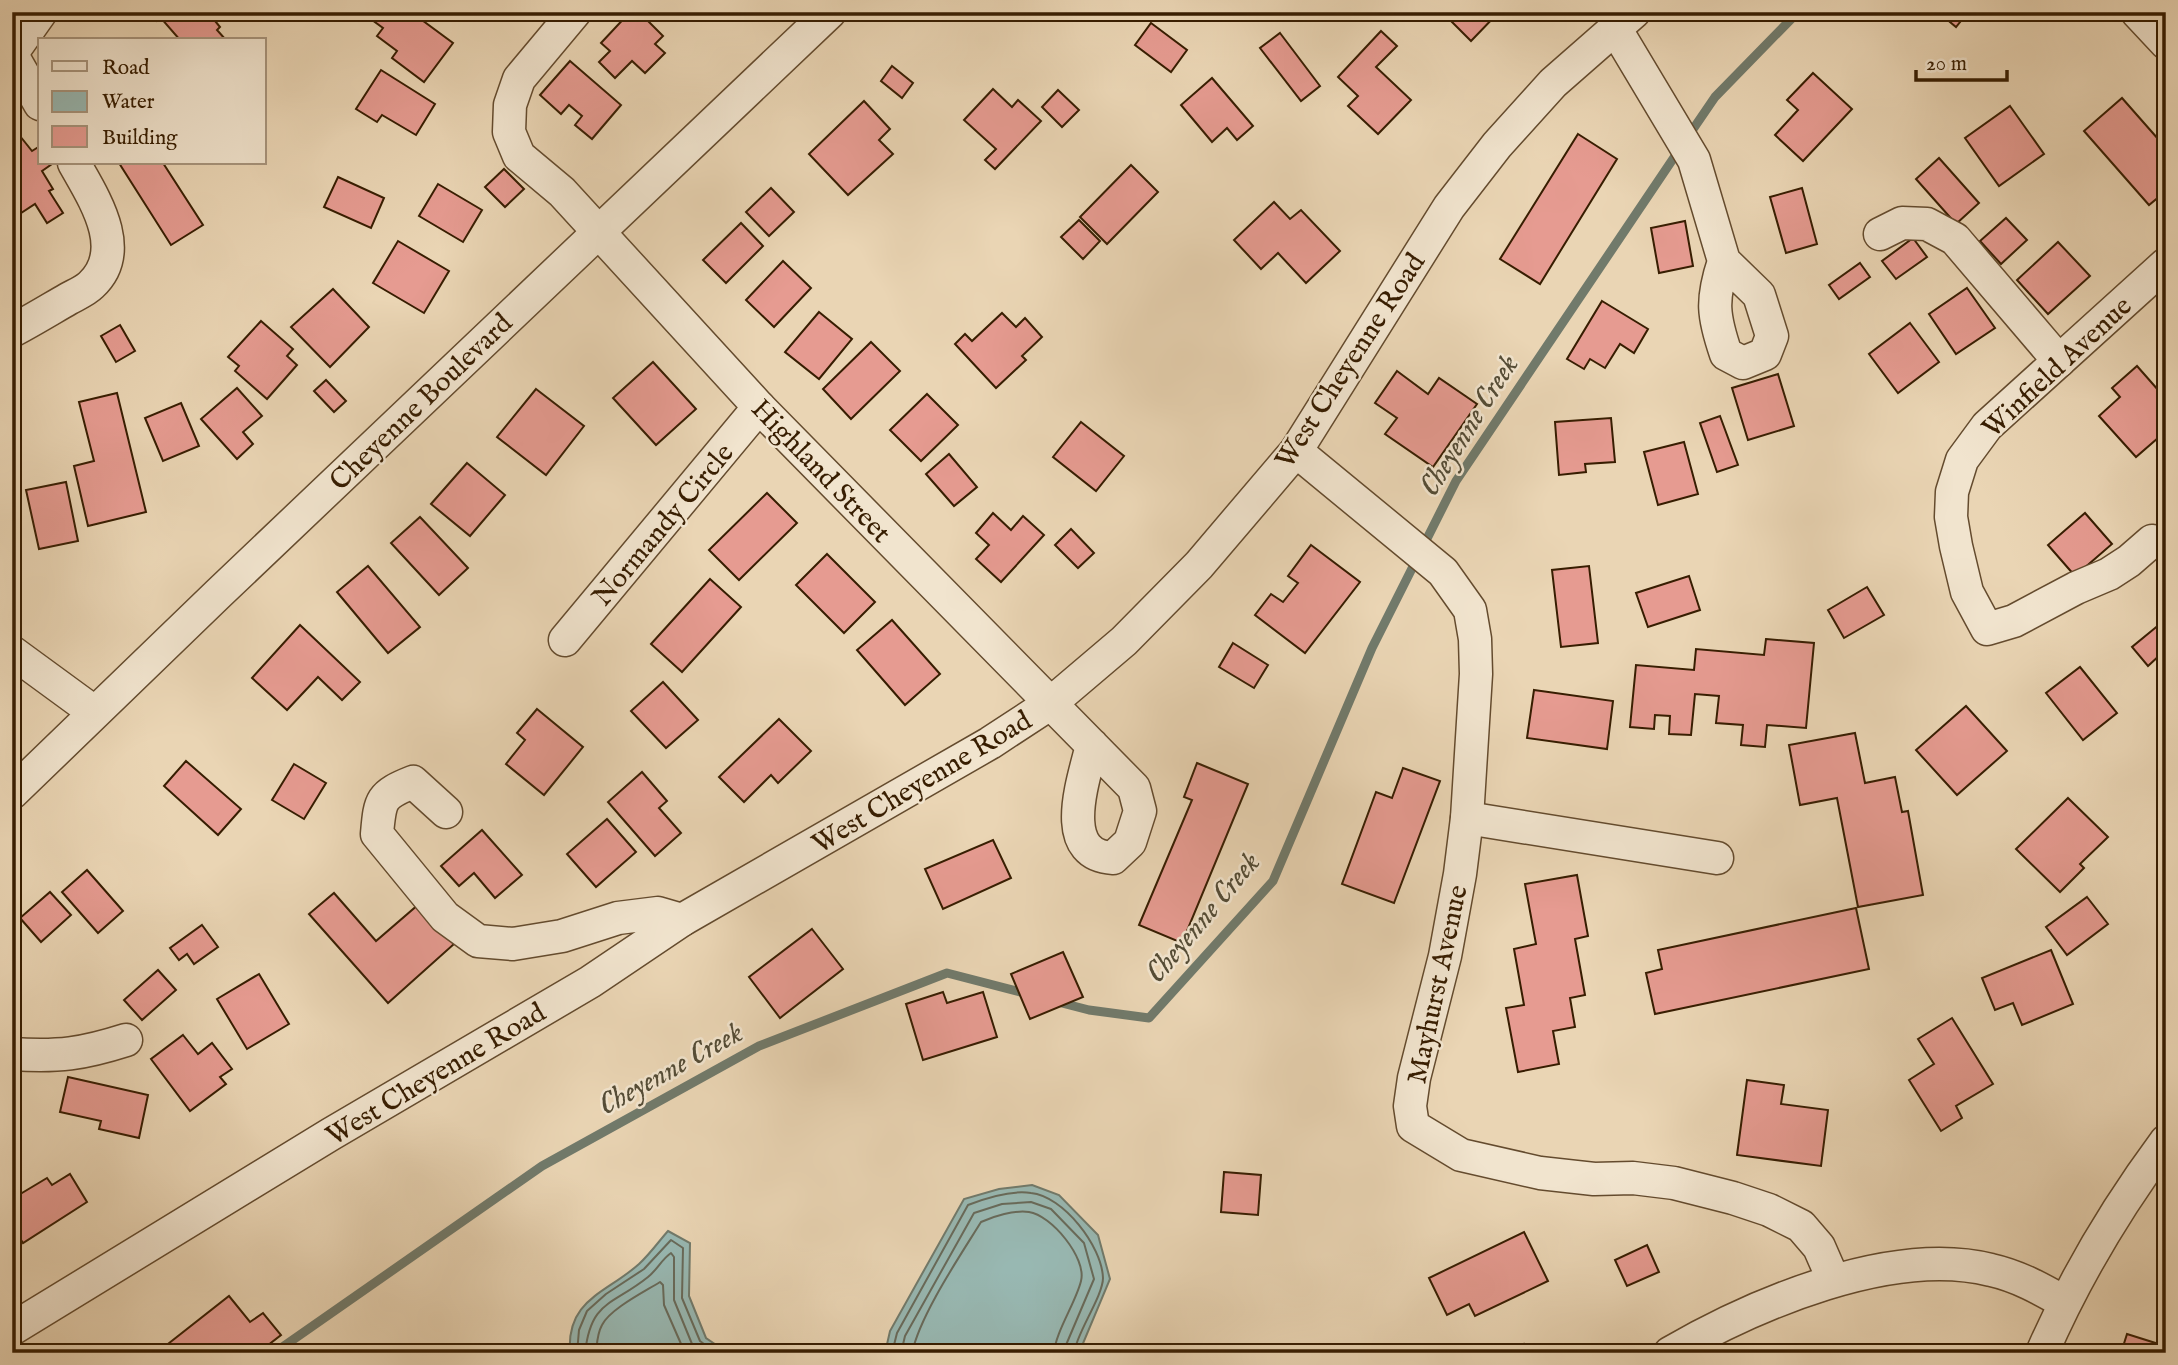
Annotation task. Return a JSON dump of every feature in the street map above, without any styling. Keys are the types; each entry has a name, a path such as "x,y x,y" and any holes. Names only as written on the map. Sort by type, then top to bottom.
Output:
{"street":[{"path":"38,100 12,54 41,12"},
{"name":"Highland Street","path":"575,12 519,79 510,105 509,132 519,156 562,192 760,407 1092,745"},
{"name":"Cheyenne Boulevard","path":"12,793 830,12"},
{"path":"2137,12 2166,43"},
{"path":"1624,20 1665,112 1694,160 1724,261"},
{"name":"West Cheyenne Road","path":"12,1329 331,1134 590,982 682,920 990,743 1051,703 1124,641 1199,565 1296,451 1449,207 1470,178 1553,83 1624,20"},
{"path":"12,331 91,285 104,268 108,246 105,225 93,196 75,164"},
{"path":"1880,234 1902,223 1927,224 1955,239 2059,361"},
{"name":"Winfield Avenue","path":"2152,541 2109,574 2014,621 1987,629 1968,592 1955,546 1951,517 1952,492 1962,460 1987,426 2166,264"},
{"name":"Normandy Circle","path":"565,640 760,407"},
{"name":"Mayhurst Avenue","path":"1296,451 1436,567 1470,610 1475,639 1476,674 1467,818 1445,956 1414,1077 1410,1106 1413,1126 1461,1155 1473,1158 1540,1173 1674,1183 1769,1210 1801,1226 1819,1247 1833,1279"},
{"path":"12,652 94,712"},
{"path":"446,812 413,782 390,791 379,809 377,834 445,917 478,941 513,944 562,936 618,918 658,913 682,920"},
{"path":"1467,818 1717,858"},
{"path":"12,1054 49,1056 88,1052 126,1040"},
{"path":"2042,1353 2064,1302 2121,1203 2166,1141"},
{"path":"1670,1353 1719,1325 1833,1279 1901,1268 1945,1264 1990,1269 2032,1283 2064,1302"},
{"path":"1723,1353 1732,1320"}],"water":[{"path":"1032,1185 1059,1195 1098,1235 1110,1279 1079,1353 885,1353 890,1331 964,1199 999,1189"},
{"path":"668,1231 690,1243 689,1296 706,1338 728,1353 570,1353 575,1320 582,1309 591,1299 639,1264"}],"building":[{"path":"149,12 215,12 211,16 224,38 178,38 161,18 157,21"},
{"path":"372,12 411,12 453,43 424,82 392,58 397,51 377,36 383,28 368,17"},
{"path":"630,12 639,12 663,36 655,44 665,53 645,73 632,61 615,78 599,62 610,51 601,43"},
{"path":"1442,12 1499,12 1471,41"},
{"path":"1938,12 1968,12 1956,27"},
{"path":"1151,23 1187,50 1171,72 1135,45"},
{"path":"1381,31 1397,46 1376,67 1411,100 1378,134 1348,106 1358,96 1338,77"},
{"path":"1280,33 1320,86 1301,101 1260,48"},
{"path":"570,61 621,105 592,139 575,125 582,116 569,105 561,114 540,95"},
{"path":"892,66 913,83 902,98 881,81"},
{"path":"381,70 435,104 416,135 382,115 377,122 356,109"},
{"path":"1813,73 1852,109 1803,161 1775,135 1798,110 1787,100"},
{"path":"1212,78 1253,126 1237,140 1227,128 1212,142 1181,105"},
{"path":"993,89 1012,107 1018,100 1041,121 995,169 985,160 996,149 964,120"},
{"path":"1058,90 1079,110 1062,127 1042,107"},
{"path":"2122,98 2166,148 2166,191 2149,205 2084,131"},
{"path":"864,101 890,129 879,140 893,154 848,195 809,154"},
{"path":"2010,106 2044,154 1999,186 1965,138"},
{"path":"12,126 32,151 38,147 38,164 52,164 42,171 53,189 49,191 63,213 47,223 35,204 12,219"},
{"path":"1578,134 1617,159 1540,284 1500,259"},
{"path":"1939,158 1979,203 1956,224 1916,179"},
{"path":"120,164 164,164 203,225 171,245"},
{"path":"1131,165 1158,192 1107,244 1080,217"},
{"path":"504,169 524,189 505,207 485,187"},
{"path":"338,177 384,198 371,228 324,207"},
{"path":"438,184 482,210 463,242 419,216"},
{"path":"771,188 794,212 769,236 746,212"},
{"path":"1802,188 1817,244 1786,253 1770,197"},
{"path":"1274,202 1290,219 1301,210 1340,251 1306,283 1278,253 1261,269 1234,240"},
{"path":"2006,218 2027,240 2001,264 1980,241"},
{"path":"1079,220 1100,241 1083,259 1061,237"},
{"path":"1685,221 1693,266 1659,273 1651,228"},
{"path":"741,223 763,246 726,283 703,260"},
{"path":"1913,238 1927,257 1896,279 1882,261"},
{"path":"398,241 449,271 424,313 373,283"},
{"path":"2058,242 2090,276 2048,314 2017,280"},
{"path":"783,261 811,288 774,327 746,300"},
{"path":"1860,263 1870,277 1839,299 1829,285"},
{"path":"1967,288 1995,328 1956,354 1929,314"},
{"path":"333,289 369,327 330,367 291,327"},
{"path":"1602,301 1648,329 1634,353 1620,344 1605,368 1590,359 1584,369 1567,359"},
{"path":"819,312 852,339 819,379 785,352"},
{"path":"1002,313 1016,327 1025,318 1042,337 1022,356 1026,360 996,388 955,344 965,334 972,341"},
{"path":"261,321 293,349 287,356 297,365 267,399 235,371 239,366 228,357"},
{"path":"1910,323 1939,362 1898,393 1869,354"},
{"path":"120,325 135,351 116,362 101,336"},
{"path":"871,342 900,371 851,419 823,389"},
{"path":"653,362 696,409 656,445 613,398"},
{"path":"2137,366 2166,399 2166,431 2136,457 2099,416 2120,397 2112,388"},
{"path":"1397,371 1428,394 1439,378 1477,404 1433,467 1385,434 1397,418 1375,403"},
{"path":"1778,374 1794,426 1748,440 1732,388"},
{"path":"326,380 346,401 334,412 314,391"},
{"path":"237,388 262,416 243,432 253,444 237,459 201,419"},
{"path":"536,389 584,426 546,475 497,437"},
{"path":"117,393 146,512 88,526 74,466 94,461 79,402"},
{"path":"927,394 958,425 921,461 890,430"},
{"path":"181,403 199,446 163,461 145,418"},
{"path":"1720,416 1738,465 1717,472 1700,423"},
{"path":"1611,418 1615,462 1585,464 1586,472 1559,475 1555,422"},
{"path":"1081,422 1124,456 1096,491 1053,457"},
{"path":"1684,442 1698,494 1658,505 1644,452"},
{"path":"949,454 977,487 954,506 926,474"},
{"path":"467,463 505,495 470,536 431,504"},
{"path":"66,482 78,541 39,549 26,490"},
{"path":"767,493 797,523 739,580 709,550"},
{"path":"993,513 1011,530 1023,516 1044,535 1001,582 976,559 989,545 976,533"},
{"path":"2085,513 2112,544 2075,576 2048,545"},
{"path":"420,517 468,568 439,595 391,543"},
{"path":"1071,529 1094,553 1078,568 1055,545"},
{"path":"1311,545 1360,582 1305,653 1255,615 1271,594 1283,602 1298,583 1288,576"},
{"path":"827,554 875,602 844,633 796,585"},
{"path":"368,566 420,627 388,653 337,592"},
{"path":"1589,566 1598,643 1561,647 1552,570"},
{"path":"1689,576 1700,610 1648,627 1636,593"},
{"path":"710,579 741,607 682,672 651,644"},
{"path":"1867,587 1884,615 1844,638 1828,610"},
{"path":"2166,619 2166,660 2161,654 2148,666 2132,647"},
{"path":"892,620 940,674 905,705 857,650"},
{"path":"300,625 360,682 342,700 318,677 287,710 252,678"},
{"path":"1766,639 1814,643 1806,728 1767,725 1765,747 1741,745 1743,725 1716,723 1719,696 1695,694 1691,735 1669,734 1670,716 1655,715 1654,729 1630,727 1636,665 1694,670 1696,649 1764,655"},
{"path":"1233,643 1268,665 1254,688 1219,667"},
{"path":"2080,667 2117,713 2083,740 2046,693"},
{"path":"663,682 698,720 666,748 631,711"},
{"path":"1534,690 1613,701 1607,749 1527,738"},
{"path":"1966,706 2007,751 1957,795 1916,750"},
{"path":"537,709 583,747 544,795 506,764 525,740 517,733"},
{"path":"779,719 811,751 778,783 771,775 744,802 719,777"},
{"path":"1855,733 1865,783 1895,777 1902,812 1908,811 1923,895 1858,907 1837,798 1800,805 1789,745"},
{"path":"186,761 241,809 218,835 164,786"},
{"path":"1197,763 1248,784 1182,943 1139,925 1192,800 1184,797"},
{"path":"294,764 326,783 304,819 272,800"},
{"path":"1403,768 1440,781 1394,903 1342,884 1376,792 1392,798"},
{"path":"642,772 667,801 659,808 681,833 655,856 608,802"},
{"path":"2068,798 2108,837 2080,864 2084,868 2060,892 2016,849"},
{"path":"607,819 636,852 596,887 567,854"},
{"path":"482,830 522,875 495,898 474,873 459,886 441,866"},
{"path":"993,840 1011,878 943,909 925,869"},
{"path":"87,870 123,911 98,933 62,892"},
{"path":"1577,875 1588,936 1575,939 1585,995 1570,998 1575,1027 1553,1031 1559,1064 1518,1072 1506,1008 1524,1005 1514,949 1536,944 1525,884"},
{"path":"50,892 71,915 41,942 20,918"},
{"path":"334,893 376,941 419,904 454,944 388,1003 309,914"},
{"path":"2087,897 2108,924 2067,955 2046,927"},
{"path":"1856,908 1869,969 1655,1014 1646,973 1662,969 1658,950"},
{"path":"202,925 218,947 194,964 187,954 179,960 170,948"},
{"path":"812,929 843,969 780,1018 749,977"},
{"path":"2051,950 2073,1004 2022,1025 2013,1003 1995,1010 1982,978"},
{"path":"1063,952 1083,997 1030,1019 1011,974"},
{"path":"158,970 176,990 142,1020 124,1000"},
{"path":"259,974 289,1024 247,1049 217,999"},
{"path":"943,992 947,1003 983,992 997,1037 923,1060 906,1004"},
{"path":"1952,1018 1993,1084 1956,1106 1962,1118 1941,1131 1909,1080 1934,1064 1918,1039"},
{"path":"183,1035 198,1054 212,1043 232,1069 220,1077 226,1084 190,1111 151,1059"},
{"path":"68,1077 148,1095 139,1138 99,1129 101,1121 60,1112"},
{"path":"1747,1080 1784,1085 1781,1104 1828,1110 1821,1166 1737,1155"},
{"path":"1224,1172 1261,1175 1258,1215 1221,1212"},
{"path":"70,1174 87,1202 23,1243 12,1226 12,1199 47,1178 52,1185"},
{"path":"1524,1232 1548,1281 1475,1316 1469,1304 1447,1315 1429,1278"},
{"path":"1647,1245 1659,1272 1627,1286 1615,1260"},
{"path":"229,1296 250,1322 263,1313 281,1335 267,1346 273,1353 160,1353 159,1351"},
{"path":"2127,1334 2165,1346 2163,1353 2121,1353"},
{"path":"1524,1344 1532,1353 1513,1353"}],"waterway":[{"name":"Cheyenne Creek","path":"1687,138 1715,97 1798,12"},
{"name":"Cheyenne Creek","path":"1058,1002 1089,1010 1149,1018 1273,881 1372,648 1456,481 1679,150"},
{"name":"Cheyenne Creek","path":"274,1353 542,1166 759,1046 947,973 1028,994"}]}
